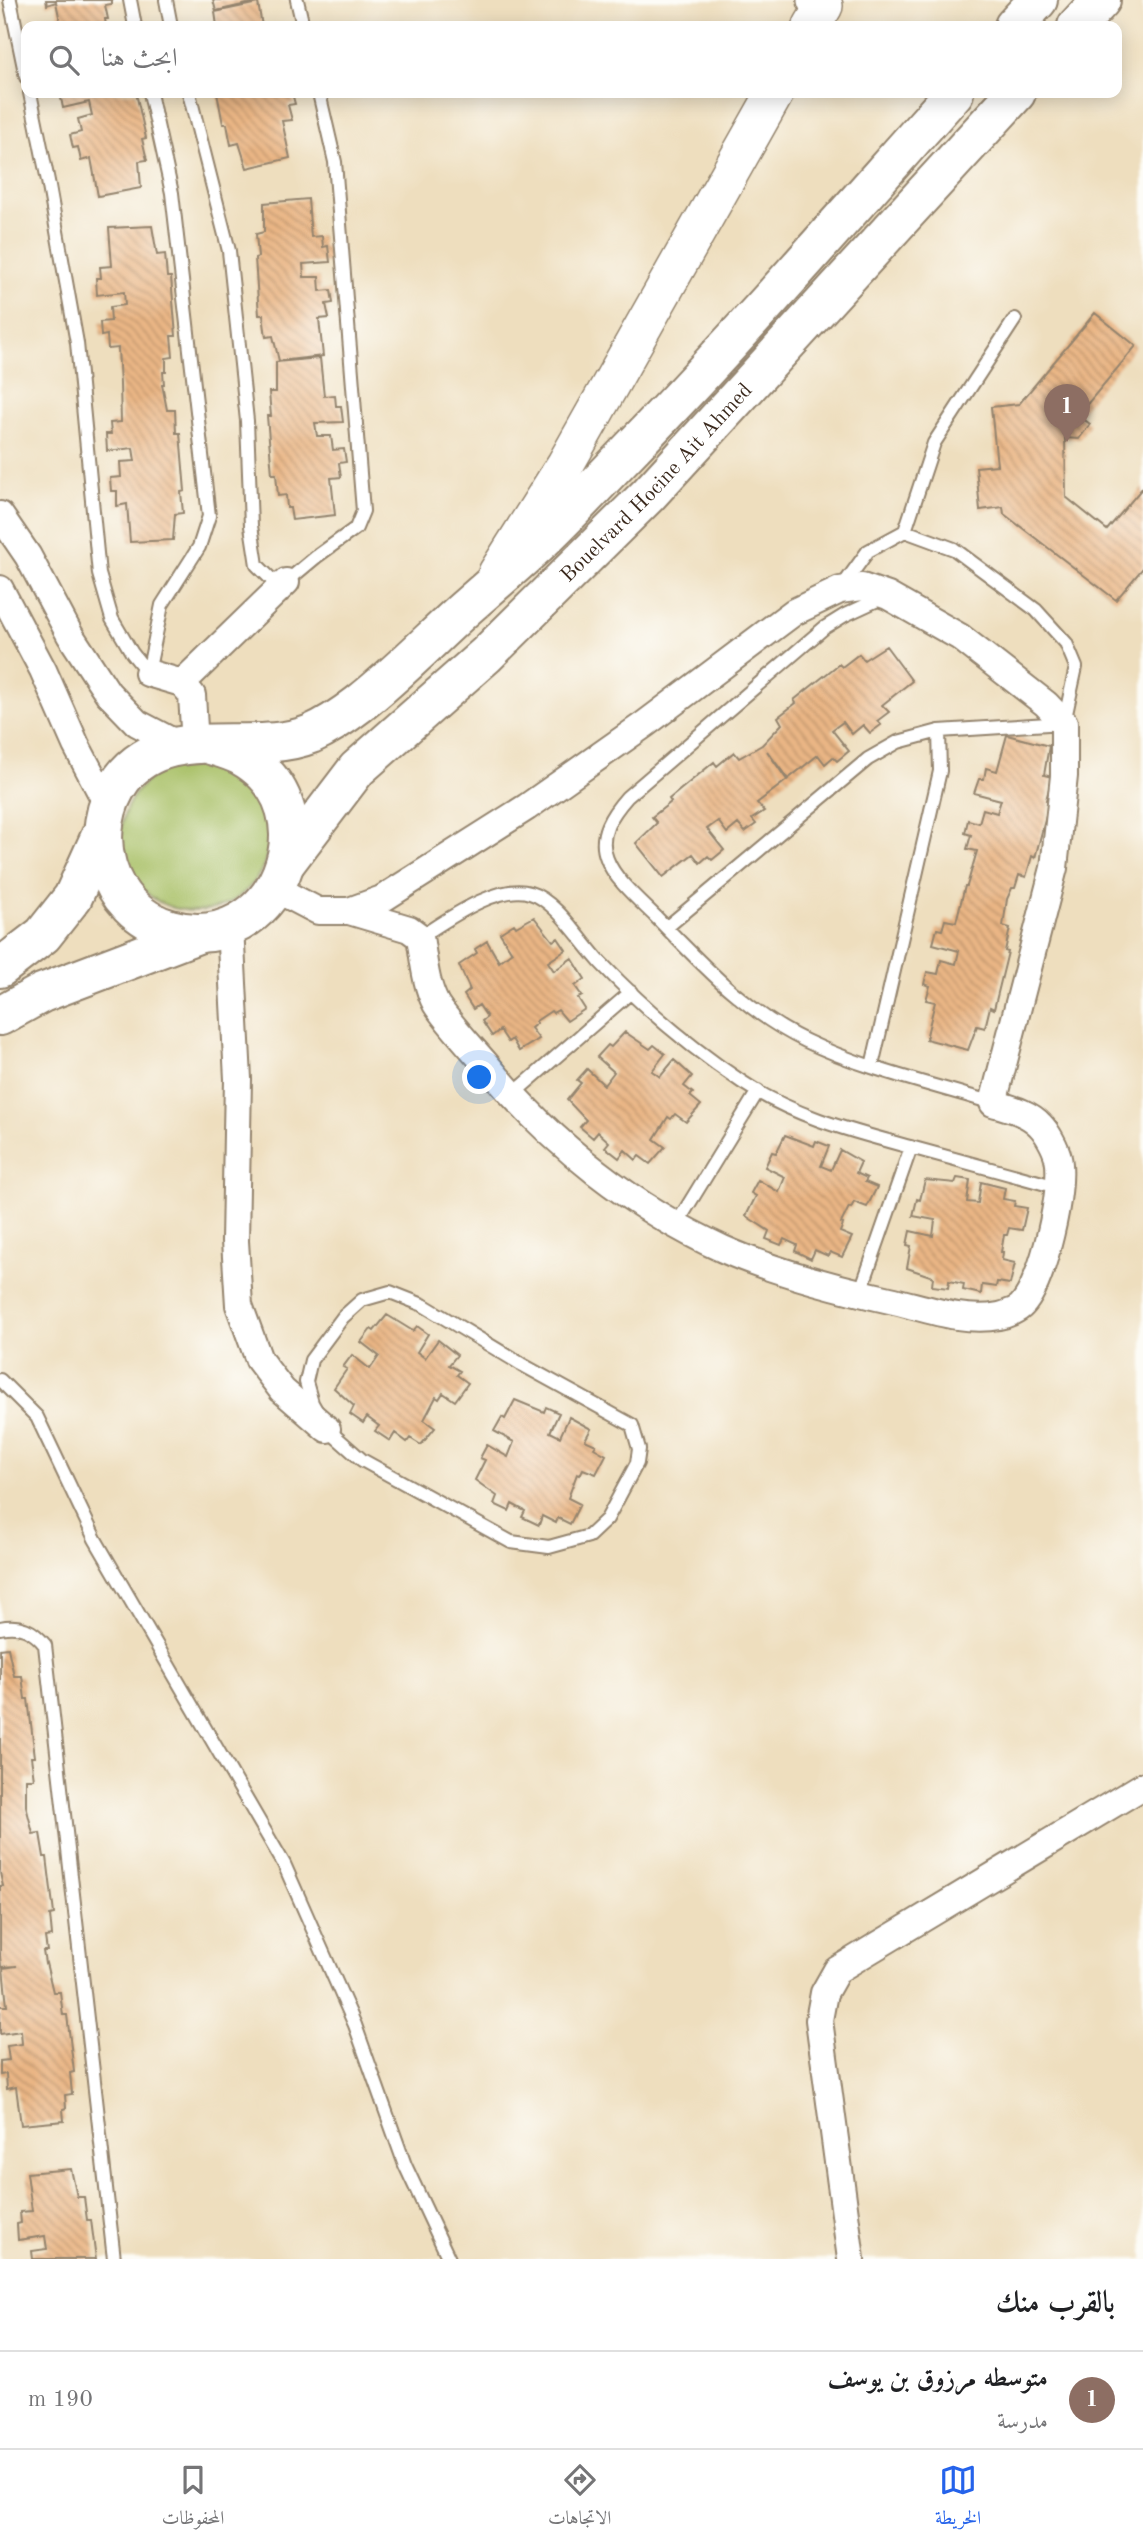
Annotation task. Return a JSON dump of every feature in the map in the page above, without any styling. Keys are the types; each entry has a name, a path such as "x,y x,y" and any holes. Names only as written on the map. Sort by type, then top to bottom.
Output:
{"main road":[{"path":"1019,21 1038,0"},
{"path":"1082,21 1101,0"},
{"path":"0,968 43,935 73,897 124,776 148,756 195,745 280,741 311,734 358,705 541,541 681,398 950,98"},
{"name":"Bouelvard Hocine Ait Ahmed","path":"282,875 357,769 486,655 648,495 1011,98"},
{"path":"0,1016 42,993 215,930 256,911 282,875 290,831 282,801 266,775 241,756 195,745"},
{"path":"104,819 106,867 121,895 142,916 170,929 215,930"}],"street":[{"path":"487,589 565,465 772,98"},
{"path":"0,514 28,556 70,635 108,693 138,723 195,745 192,695 182,683 148,673"},
{"path":"182,683 286,582"},
{"path":"282,875 318,911 349,911 409,929 421,937 424,972 436,1004 512,1095 567,1149 615,1186 676,1225 725,1250 860,1293 969,1318 1001,1316 1022,1306 1036,1281 1046,1248 1057,1187 1058,1158 1040,1125 1021,1112 993,1103 1054,868 1064,776 1064,723 1046,704 960,637 888,596 862,587 839,590 794,612 645,724 527,807 382,899 349,911"},
{"path":"0,589 43,670 76,745 104,819"},
{"path":"215,930 238,1079 235,1241 239,1305 259,1360 282,1390 327,1429"},
{"path":"851,2259 819,2020 824,1993 837,1970 1143,1786"}],"lane":[{"path":"10,0 21,53"},
{"path":"130,0 134,21"},
{"path":"166,0 170,21"},
{"path":"297,0 302,21"},
{"path":"31,98 76,343 99,574 113,619 132,653 148,673"},
{"path":"148,673 162,605 199,547 209,516 172,193 151,98"},
{"path":"190,98 229,251 247,421 251,526 257,565 271,579 286,582 356,528 363,511 335,162 320,98"},
{"path":"839,590 868,551 905,531 934,443 1015,319"},
{"path":"667,928 868,760 898,742 939,731 1064,723 1076,667 1066,643 1036,610 954,549 905,531"},
{"path":"888,596 845,615 824,628 627,797 611,815 604,834 607,859 624,884 728,989 772,1023 807,1042 872,1066 993,1103"},
{"path":"872,1066 940,771 939,731"},
{"path":"421,937 493,896 515,890 533,893 554,909 631,992 709,1059 758,1091 794,1110 843,1129 1057,1187"},
{"path":"512,1095 631,992"},
{"path":"676,1225 758,1091"},
{"path":"860,1293 911,1147"},
{"path":"390,1292 424,1305 521,1364 632,1424 639,1449 637,1463 607,1519 589,1536 549,1547 511,1542 362,1460 327,1429 312,1403 306,1382 311,1360 343,1317 362,1300 390,1292"},
{"path":"0,1380 37,1417 95,1539 284,1864 355,2025 405,2165 449,2259"},
{"path":"0,1628 10,1626 34,1632 45,1645 114,2259"}],"green space":[{"path":"195,763 223,768 248,784 264,809 269,837 264,865 248,890 223,906 195,911 167,906 142,890 126,865 121,837 126,809 142,784 167,768"}],"building":[{"path":"46,0 112,0 112,4 105,5 108,19 105,21 60,21 56,2 47,5"},
{"path":"213,0 260,0 260,1 216,11"},
{"path":"258,3 261,21 216,21 215,12"},
{"path":"61,98 137,98 146,138 142,139 147,160 139,161 141,188 98,196 91,158 81,161 78,147 73,148 70,135 81,132 78,119 92,115 89,102 63,108"},
{"path":"218,98 293,98 295,104 288,105 292,120 282,121 290,158 247,168 239,143 231,145 227,124 223,124"},
{"path":"308,199 311,237 322,236 323,247 328,246 330,262 303,264 304,277 319,277 320,291 331,290 333,303 326,304 329,318 319,319 323,356 279,361 273,336 266,337 263,315 259,315 256,234 264,232 264,203"},
{"path":"152,226 157,255 165,254 167,277 171,277 176,336 171,336 173,357 166,358 166,372 163,372 162,384 167,410 175,410 176,433 180,433 185,491 181,492 183,513 175,514 173,540 130,542 127,504 117,506 117,491 111,491 110,478 121,477 120,462 135,461 133,448 107,451 106,434 111,434 110,423 121,422 120,384 118,348 108,349 107,335 101,336 100,322 111,321 110,307 125,305 124,292 97,295 96,278 101,278 100,267 112,266 109,228"},
{"path":"1095,313 1136,346 1078,415 1090,424 1079,439 1065,438 1066,497 1107,530 1143,487 1143,568 1116,600 1004,514 1003,507 980,510 976,467 997,465 991,407 1019,404"},
{"path":"320,358 324,396 335,395 336,406 341,406 343,422 315,423 317,436 331,436 333,450 344,449 346,462 339,463 341,477 331,478 335,515 292,520 286,495 278,496 276,474 272,474 267,416 271,416 269,392 276,392 276,362"},
{"path":"886,646 912,681 882,705 889,712 877,721 881,725 870,733 863,725 852,734 843,722 832,730 849,751 837,761 833,757 825,764 818,755 788,779 767,751 787,780 757,803 764,811 752,819 756,824 745,832 738,824 727,833 718,821 707,829 724,850 712,860 708,856 700,863 693,854 663,877 636,843 657,823 652,817 671,802 669,799 714,762 717,766 734,752 739,758 762,745 782,724 778,717 796,703 794,700 839,664 842,667 859,654 864,660"},
{"path":"1007,735 1049,746 1044,775 1052,777 1046,800 1050,801 1035,858 1032,856 1026,877 1019,875 1015,888 1012,888 1007,899 1003,926 1010,928 1005,951 1008,952 994,1009 990,1007 985,1028 977,1026 968,1050 926,1039 935,1002 926,1000 930,986 924,984 927,972 938,974 941,960 956,964 959,951 933,944 937,929 942,930 945,920 956,922 977,851 967,849 971,835 965,833 968,820 979,823 983,809 997,813 1001,800 974,793 979,779 984,779 986,768 997,771"},
{"path":"534,917 553,941 558,938 566,950 548,962 554,971 572,958 585,979 575,986 582,996 578,998 585,1009 567,1021 558,1010 553,1013 551,1011 531,1028 539,1039 519,1051 512,1039 508,1042 500,1030 492,1036 482,1021 487,1017 479,1005 473,1009 464,995 470,990 459,965 477,953 475,949 487,941 499,962 512,952 500,933 514,924 516,927"},
{"path":"625,1032 650,1049 654,1045 665,1054 652,1071 660,1077 674,1060 692,1076 684,1086 693,1093 690,1096 701,1105 686,1122 675,1114 671,1119 668,1117 654,1139 665,1147 650,1164 639,1156 636,1160 625,1150 619,1158 605,1147 609,1142 598,1132 593,1138 580,1127 586,1120 567,1100 581,1083 577,1080 587,1069 604,1085 614,1072 597,1057"},
{"path":"785,1135 814,1146 816,1141 829,1146 821,1166 831,1170 840,1150 861,1162 856,1173 867,1178 865,1182 877,1187 867,1207 854,1202 841,1223 840,1232 852,1237 842,1257 830,1252 828,1256 815,1250 811,1259 795,1251 797,1245 784,1239 781,1245 766,1239 769,1231 746,1216 756,1196 751,1193 758,1180 779,1192 785,1177 765,1167"},
{"path":"957,1178 970,1180 967,1202 978,1203 981,1182 1005,1188 1003,1199 1015,1201 1014,1206 1027,1208 1022,1230 1009,1228 1007,1235 1004,1235 1002,1260 1015,1263 1010,1284 997,1282 996,1287 982,1285 981,1294 963,1290 964,1284 949,1281 948,1288 932,1286 933,1277 907,1268 911,1246 907,1245 910,1231 933,1236 935,1220 913,1216 925,1180 955,1183"},
{"path":"387,1315 413,1331 417,1326 428,1334 417,1352 425,1358 438,1340 457,1355 449,1365 460,1371 457,1375 468,1383 455,1401 443,1393 439,1399 436,1397 424,1420 435,1428 421,1445 410,1438 407,1442 395,1433 390,1441 375,1431 379,1426 367,1417 363,1423 350,1414 354,1406 334,1388 347,1369 343,1367 352,1355 370,1369 379,1356 361,1342"},
{"path":"515,1400 544,1412 546,1407 559,1413 550,1432 560,1437 569,1417 591,1429 585,1440 596,1445 594,1448 606,1455 596,1474 583,1469 580,1475 577,1474 568,1498 580,1504 570,1524 558,1518 556,1523 542,1516 539,1525 522,1517 525,1511 512,1504 509,1511 494,1504 497,1496 475,1480 485,1460 480,1458 487,1445 508,1457 514,1442 494,1431 502,1417 505,1419"},
{"path":"8,1648 14,1676 22,1676 25,1699 28,1699 35,1757 31,1757 34,1779 26,1779 26,1806 33,1834 40,1833 44,1857 47,1857 54,1914 50,1915 52,1936 45,1937 45,1964 53,1992 60,1992 63,2015 67,2015 74,2072 70,2073 72,2094 65,2095 64,2121 21,2125 16,2087 7,2089 6,2074 0,2075 0,2061 9,2060 7,2046 22,2044 21,2031 0,2034 0,2006 7,2006 3,1968 17,1966 1,1967 0,1955 0,1886 3,1886 0,1873 0,1649"},
{"path":"71,2169 77,2197 84,2197 87,2220 91,2220 96,2259 33,2259 32,2251 47,2249 45,2236 18,2240 17,2224 21,2223 20,2212 32,2211 27,2173"}],"place":[{"name":"متوسطه مرزوق بن يوسف","path":"1067,442"}]}
